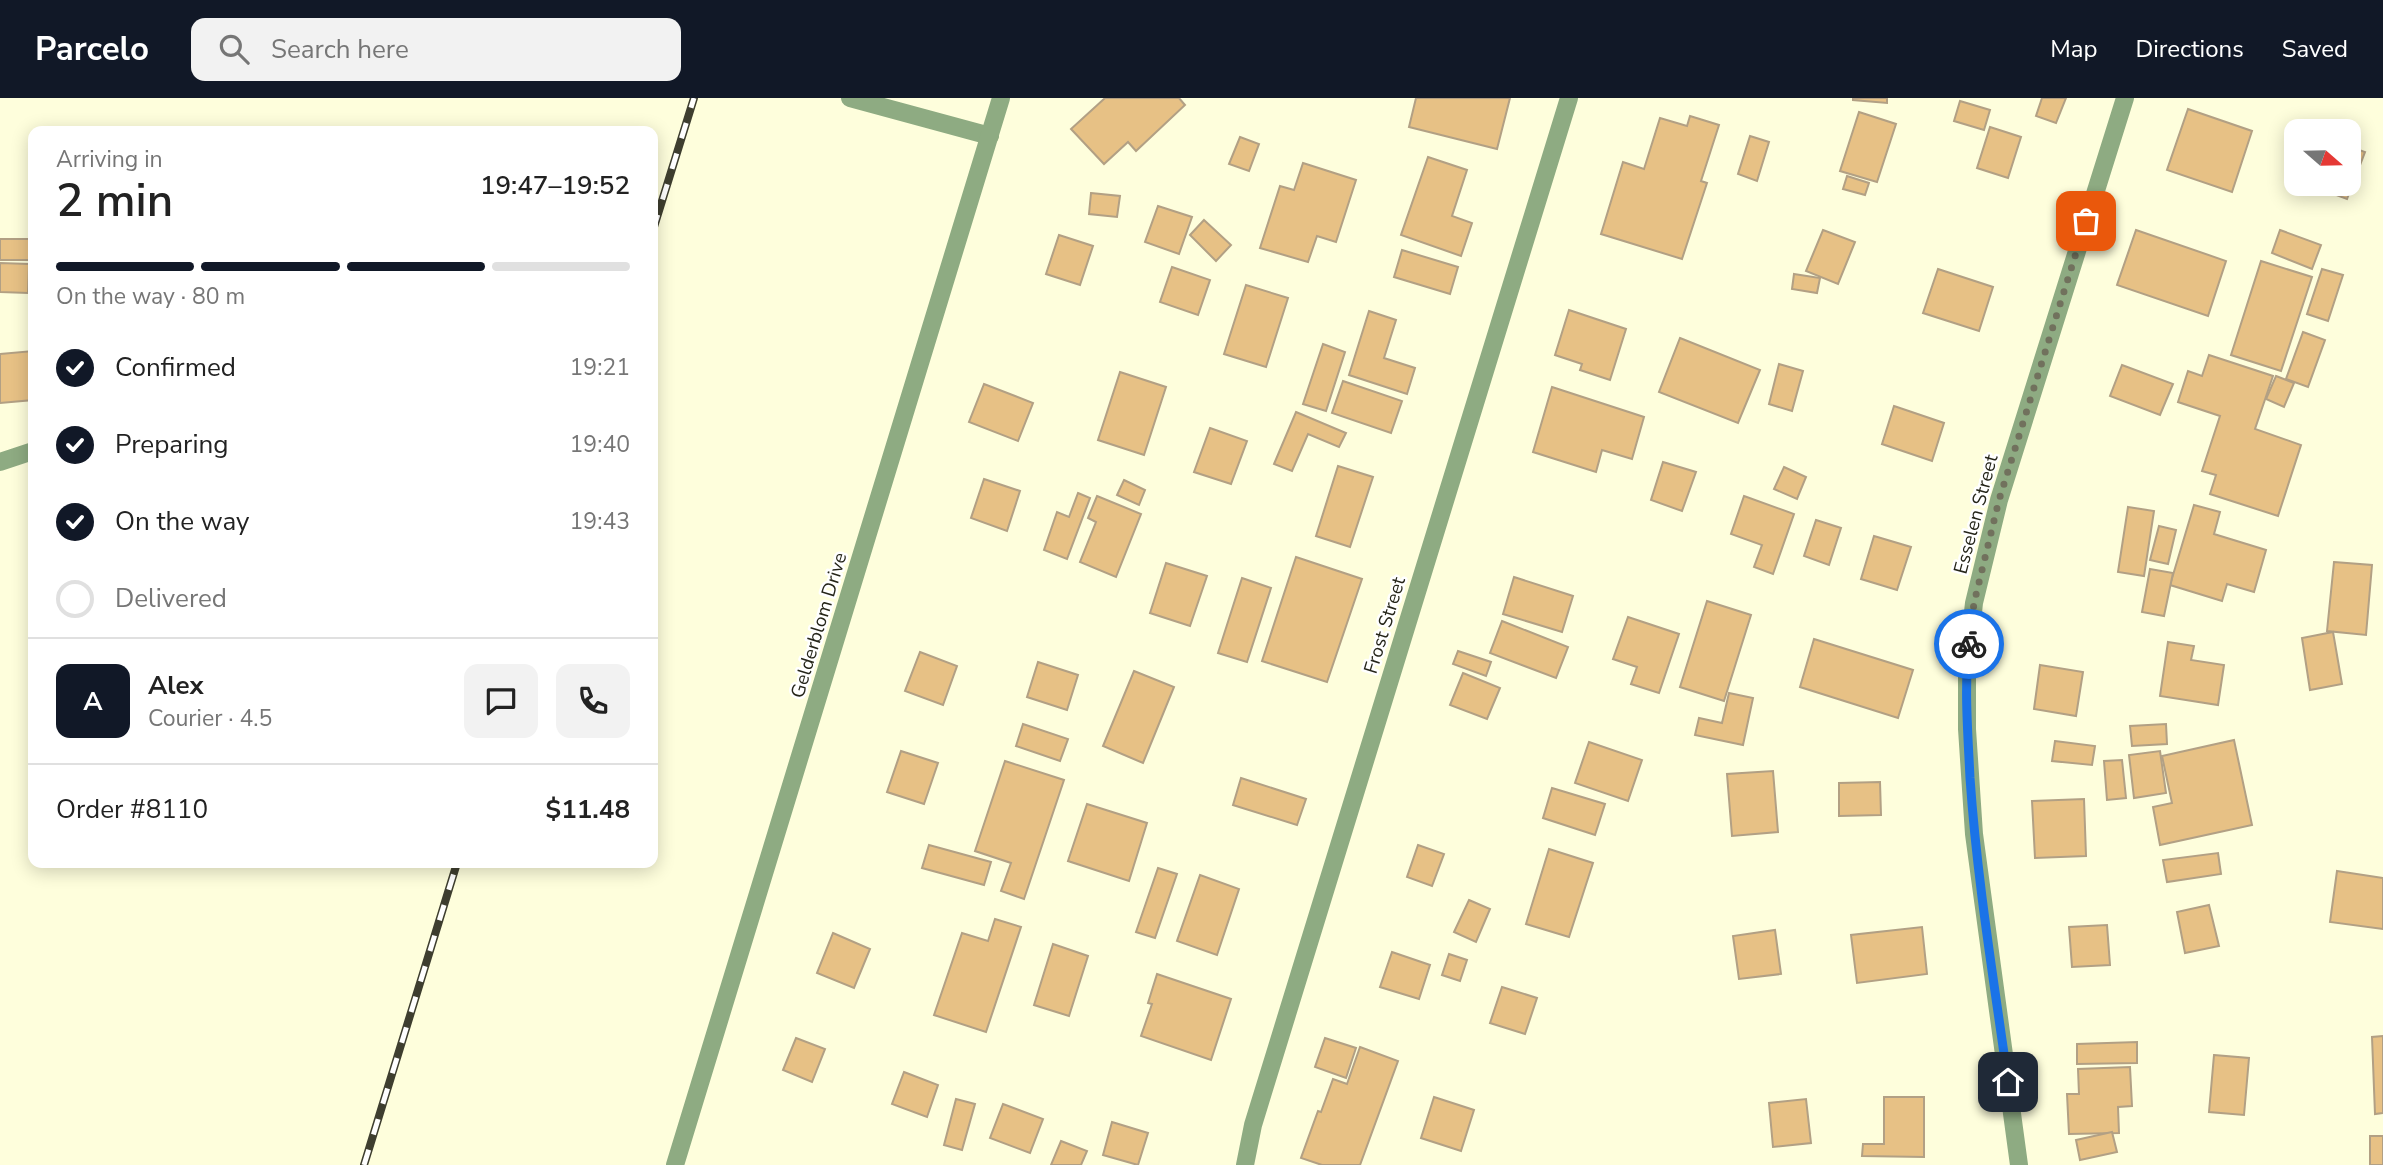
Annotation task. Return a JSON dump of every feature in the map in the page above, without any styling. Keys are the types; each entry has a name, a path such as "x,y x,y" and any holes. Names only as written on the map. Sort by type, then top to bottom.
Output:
{"street":[{"path":"850,98 990,136"},
{"name":"Gelderblom Drive","path":"675,1165 1002,98"},
{"name":"Frost Street","path":"1245,1165 1252,1125 1569,98"},
{"name":"Esselen Street","path":"2019,1165 1974,834 1967,729 1967,666 1974,603 1999,500 2125,98"},
{"path":"0,463 28,453"}],"building":[{"path":"1105,98 1179,98 1185,105 1136,151 1128,142 1104,164 1071,129"},
{"path":"1416,98 1510,98 1497,149 1409,127"},
{"path":"1887,98 1887,103 1853,100"},
{"path":"2042,98 2066,98 2056,123 2036,116"},
{"path":"1960,101 1990,110 1984,130 1954,121"},
{"path":"2188,109 2252,131 2232,192 2167,170"},
{"path":"1859,112 1896,124 1877,182 1840,171"},
{"path":"1690,116 1719,125 1701,181 1707,183 1682,259 1601,234 1623,162 1644,169 1660,118 1687,126"},
{"path":"1990,127 2021,137 2008,178 1977,168"},
{"path":"1750,136 1769,142 1757,181 1738,174"},
{"path":"1240,137 1259,144 1249,171 1229,164"},
{"path":"1428,157 1467,170 1452,216 1472,223 1461,256 1401,235"},
{"path":"1303,163 1356,180 1336,242 1317,236 1308,262 1260,248 1280,186 1294,190"},
{"path":"1847,176 1869,183 1865,195 1843,189"},
{"path":"1091,193 1120,196 1117,217 1089,214"},
{"path":"1158,206 1192,217 1179,254 1145,242"},
{"path":"1204,220 1231,245 1216,261 1190,235"},
{"path":"1823,230 1855,242 1838,284 1806,271"},
{"path":"2136,230 2226,261 2208,316 2117,285"},
{"path":"2280,230 2321,245 2312,269 2272,253"},
{"path":"1059,235 1093,246 1080,285 1046,274"},
{"path":"0,239 28,239 28,260 0,260"},
{"path":"1402,250 1458,267 1450,294 1394,277"},
{"path":"2261,261 2312,277 2281,371 2231,355"},
{"path":"0,263 28,264 28,293 0,292"},
{"path":"1172,267 1210,280 1198,315 1160,302"},
{"path":"1938,269 1993,287 1979,331 1923,313"},
{"path":"2322,269 2343,275 2328,321 2307,314"},
{"path":"1794,274 1820,278 1817,293 1792,289"},
{"path":"1246,285 1288,298 1266,367 1224,354"},
{"path":"1569,310 1626,329 1610,380 1580,370 1582,364 1555,355"},
{"path":"1369,311 1396,320 1384,358 1415,368 1407,394 1349,375"},
{"path":"2303,332 2325,340 2308,387 2286,379"},
{"path":"1680,338 1760,370 1738,423 1659,392"},
{"path":"1323,344 1345,352 1326,411 1303,404"},
{"path":"28,351 28,400 0,403 0,354"},
{"path":"2209,355 2273,376 2255,429 2301,445 2278,516 2210,494 2216,475 2202,471 2220,416 2178,402 2188,371 2202,376"},
{"path":"1779,364 1803,371 1792,411 1769,404"},
{"path":"2122,365 2173,384 2160,415 2110,396"},
{"path":"1120,372 1166,387 1144,455 1098,440"},
{"path":"2276,376 2294,383 2284,407 2266,399"},
{"path":"1343,381 1402,401 1391,433 1332,413"},
{"path":"984,384 1033,403 1018,441 969,422"},
{"path":"1552,387 1644,417 1632,459 1602,450 1596,472 1533,452"},
{"path":"1894,406 1944,423 1932,461 1882,444"},
{"path":"1296,412 1346,433 1339,447 1308,434 1292,471 1274,464"},
{"path":"1210,428 1247,441 1231,484 1194,472"},
{"path":"1663,462 1696,472 1682,511 1651,500"},
{"path":"1338,466 1373,477 1350,547 1316,536"},
{"path":"1784,467 1806,477 1797,499 1774,489"},
{"path":"984,479 1020,491 1007,531 971,518"},
{"path":"1124,480 1145,490 1139,505 1117,495"},
{"path":"1078,493 1090,498 1067,559 1044,550 1057,512 1069,517"},
{"path":"1097,496 1141,514 1116,577 1080,562 1096,522 1088,518"},
{"path":"1744,496 1794,514 1773,574 1754,567 1762,545 1731,534"},
{"path":"2194,505 2220,512 2214,534 2266,550 2254,592 2227,584 2222,601 2170,585"},
{"path":"2128,507 2154,511 2144,576 2118,572"},
{"path":"1816,520 1841,528 1829,565 1804,556"},
{"path":"2159,526 2176,530 2168,564 2150,560"},
{"path":"1874,536 1911,547 1897,590 1861,579"},
{"path":"1296,557 1362,579 1327,682 1262,661"},
{"path":"2334,562 2372,565 2366,635 2327,631"},
{"path":"1166,563 1207,576 1190,626 1150,613"},
{"path":"2150,569 2173,573 2164,616 2142,612"},
{"path":"1514,577 1573,596 1562,632 1503,614"},
{"path":"1242,578 1271,588 1247,662 1218,653"},
{"path":"1707,601 1751,615 1724,701 1680,687"},
{"path":"1628,617 1679,634 1659,693 1631,684 1637,667 1613,659"},
{"path":"1502,621 1568,647 1556,678 1490,653"},
{"path":"2333,632 2342,684 2310,690 2302,638"},
{"path":"1814,639 1913,670 1898,718 1800,687"},
{"path":"2168,642 2194,646 2191,660 2224,665 2218,705 2160,696"},
{"path":"1458,651 1491,662 1486,676 1453,664"},
{"path":"920,652 957,666 943,705 905,691"},
{"path":"1038,662 1078,675 1067,710 1027,697"},
{"path":"2040,665 2083,672 2076,716 2034,709"},
{"path":"1134,671 1174,687 1143,763 1103,746"},
{"path":"1463,673 1500,688 1487,719 1450,705"},
{"path":"1729,693 1753,698 1743,745 1695,735 1699,718 1722,723"},
{"path":"1023,724 1068,739 1060,761 1016,746"},
{"path":"2166,724 2167,744 2132,746 2130,726"},
{"path":"2234,740 2252,825 2160,845 2153,807 2172,803 2162,756"},
{"path":"2055,741 2095,746 2092,765 2052,761"},
{"path":"1589,742 1642,760 1628,801 1575,783"},
{"path":"901,751 938,763 924,804 887,792"},
{"path":"2160,751 2166,793 2134,798 2129,755"},
{"path":"2122,760 2126,798 2107,800 2104,761"},
{"path":"1005,761 1064,780 1024,899 1001,891 1011,863 975,851"},
{"path":"1773,771 1778,832 1732,836 1727,774"},
{"path":"1241,778 1306,799 1297,825 1233,805"},
{"path":"1880,782 1881,815 1839,816 1839,783"},
{"path":"1552,788 1605,804 1595,835 1543,818"},
{"path":"2084,799 2086,856 2035,858 2032,801"},
{"path":"1087,804 1147,823 1129,881 1068,861"},
{"path":"929,845 991,862 984,885 922,868"},
{"path":"1418,845 1444,854 1432,886 1407,877"},
{"path":"1549,849 1593,863 1569,937 1526,924"},
{"path":"2218,853 2221,874 2167,882 2163,860"},
{"path":"1158,868 1177,874 1155,938 1136,932"},
{"path":"2337,871 2383,878 2383,929 2330,922"},
{"path":"1200,875 1239,889 1217,955 1177,941"},
{"path":"1469,900 1490,909 1476,942 1454,932"},
{"path":"2209,905 2219,946 2185,953 2177,912"},
{"path":"995,919 1021,927 986,1032 934,1015 962,933 988,941"},
{"path":"2107,925 2110,965 2072,967 2069,927"},
{"path":"1922,927 1927,974 1857,983 1851,935"},
{"path":"1775,930 1781,974 1739,979 1733,936"},
{"path":"833,933 870,949 854,988 817,973"},
{"path":"1053,944 1088,956 1069,1016 1034,1005"},
{"path":"1392,952 1430,965 1419,999 1380,987"},
{"path":"1449,954 1467,960 1460,981 1442,975"},
{"path":"1157,974 1231,999 1211,1060 1141,1036 1152,1004 1148,1003"},
{"path":"1502,987 1537,998 1525,1034 1490,1023"},
{"path":"2383,1036 2383,1113 2375,1114 2372,1037"},
{"path":"796,1038 825,1049 812,1082 783,1070"},
{"path":"1325,1038 1356,1048 1346,1078 1315,1067"},
{"path":"2137,1042 2137,1063 2077,1064 2077,1044"},
{"path":"1360,1047 1398,1061 1360,1165 1322,1165 1301,1158 1333,1079 1347,1084"},
{"path":"2214,1055 2249,1058 2244,1115 2209,1112"},
{"path":"2130,1067 2132,1106 2118,1107 2119,1133 2069,1134 2067,1094 2079,1094 2078,1069"},
{"path":"904,1072 938,1085 927,1117 892,1104"},
{"path":"1434,1097 1474,1110 1461,1151 1421,1138"},
{"path":"1884,1097 1924,1097 1924,1157 1862,1156 1863,1144 1884,1144"},
{"path":"956,1099 975,1104 962,1150 944,1145"},
{"path":"1806,1099 1811,1143 1773,1147 1769,1103"},
{"path":"1003,1104 1043,1119 1030,1153 990,1138"},
{"path":"1112,1122 1148,1133 1138,1165 1103,1155"},
{"path":"2112,1132 2117,1152 2080,1160 2076,1140"},
{"path":"2370,1136 2383,1136 2383,1165 2370,1165"},
{"path":"1061,1141 1087,1151 1081,1165 1051,1165"}],"railway":[{"path":"658,214 694,98"},
{"path":"364,1165 455,868"}],"way so far":[{"path":"1969,644 1974,603 1999,500 2086,221"}],"route":[{"path":"1969,644 1967,729 1974,834 2008,1082"}]}
